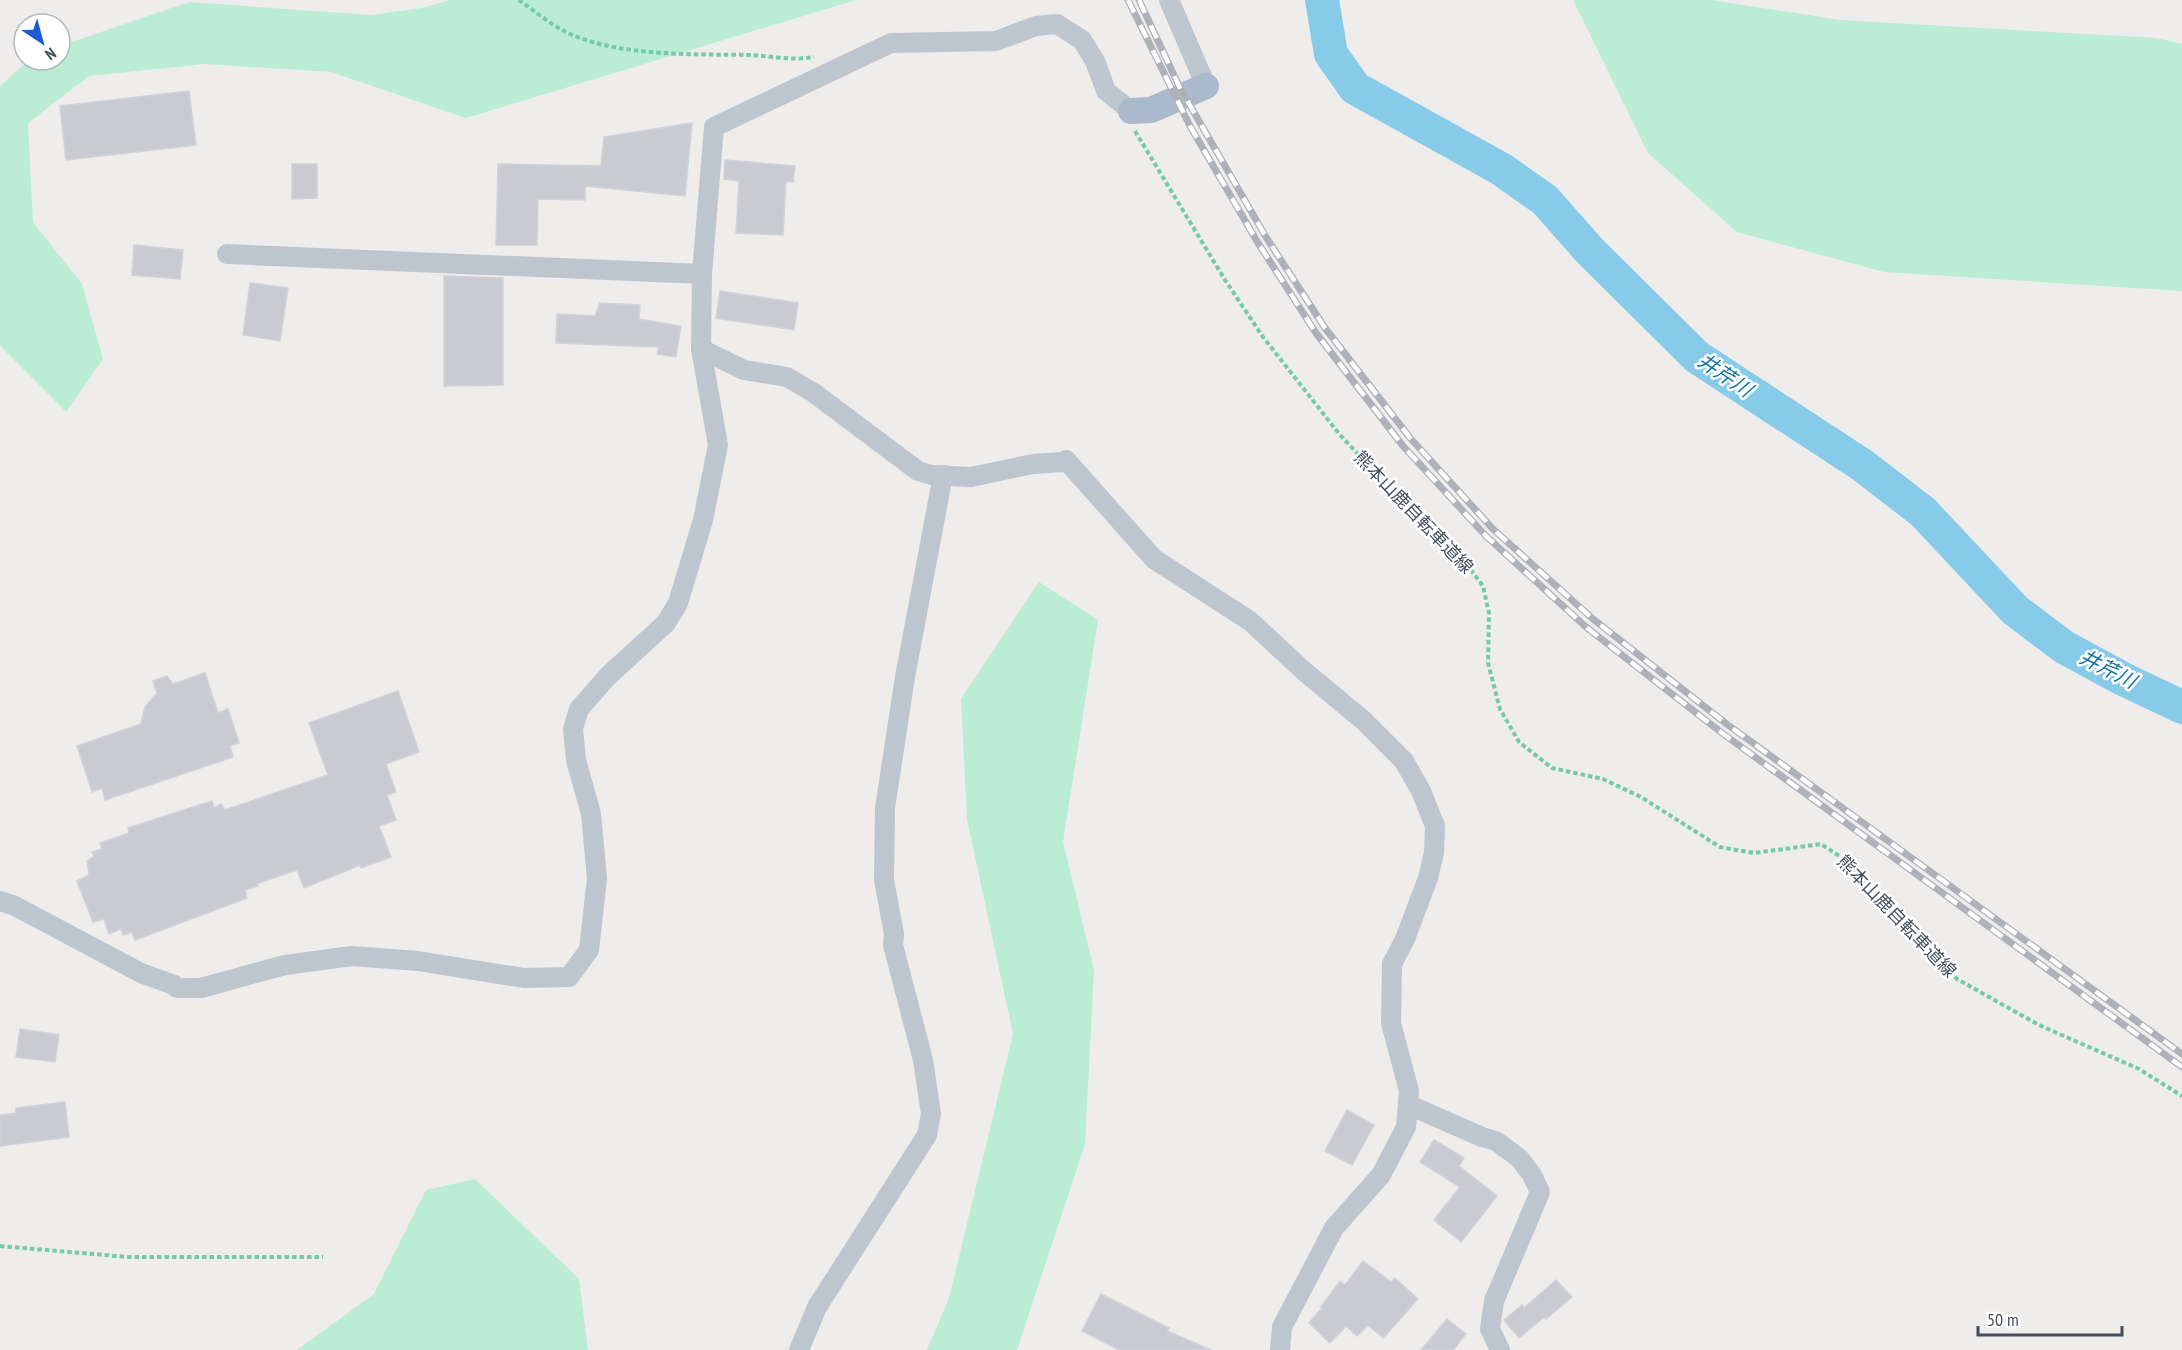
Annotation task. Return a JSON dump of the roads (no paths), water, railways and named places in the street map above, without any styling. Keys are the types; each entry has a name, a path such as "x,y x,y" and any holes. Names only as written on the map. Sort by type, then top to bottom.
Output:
{"main road":[{"path":"1131,111 1151,110 1206,86"}],"street":[{"path":"1169,0 1206,86"},
{"path":"0,901 51,925 141,973 177,988 201,988 285,965 352,956 418,962 524,978 569,977 589,950 597,878 591,814 576,760 573,729 579,709 608,676 666,623 678,603 703,520 718,445 701,349 702,274 714,127 891,43 996,41 1036,26 1057,24 1082,40 1095,61 1106,91 1131,111"},
{"path":"228,254 702,274"},
{"path":"701,349 744,370 787,377 814,393 918,471 971,477 1033,464 1066,460 1154,559 1250,621 1305,672 1363,720 1404,762 1421,791 1435,826 1434,853 1428,878 1405,939 1392,964 1391,1023 1409,1091 1406,1127 1381,1175 1334,1228 1282,1327 1280,1350"},
{"path":"800,1350 817,1306 927,1135 931,1114 923,1060 893,945 894,933 884,880 885,808 905,677 943,475"},
{"path":"1409,1105 1496,1141 1520,1158 1540,1192 1494,1301 1490,1329 1500,1350"}],"waterway":[{"name":"井芹川","path":"1322,0 1331,54 1355,88 1501,169 1545,200 1590,251 1697,357 1862,465 1923,512 2015,610 2064,647 2182,707"}],"railway":[{"path":"1128,0 1190,126 1258,243 1316,333 1403,446 1486,536 1586,627 1722,733 2182,1067"},
{"path":"1139,0 1179,86 1266,237 1325,328 1411,439 1493,529 1593,619 1728,725 2182,1054"}]}
